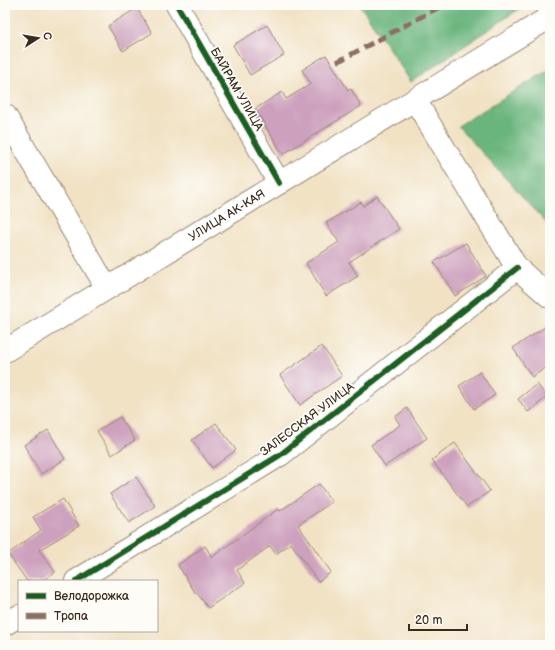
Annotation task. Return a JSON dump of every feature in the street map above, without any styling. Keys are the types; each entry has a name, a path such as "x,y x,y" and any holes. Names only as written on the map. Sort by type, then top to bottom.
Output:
{"street":[{"name":"БАЙРАМ УЛИЦА","path":"177,5 279,183"},
{"name":"УЛИЦА АК-КАЯ","path":"5,351 550,17"},
{"path":"415,100 517,268 550,297"},
{"path":"5,115 107,288"},
{"name":"ЗАЛЕССКАЯ УЛИЦА","path":"78,580 280,455 517,268"},
{"path":"5,624 18,617"}],"green space":[{"path":"360,5 525,5 411,82"},
{"path":"550,69 550,227 458,126"}],"building":[{"path":"137,8 152,33 123,51 108,26"},
{"path":"267,25 284,55 250,75 233,45"},
{"path":"326,55 348,90 351,89 361,106 283,154 255,109 282,92 286,99 311,84 302,70"},
{"path":"377,196 399,229 349,262 358,276 326,296 306,263 339,242 326,223 361,202 363,206"},
{"path":"466,243 486,276 455,296 434,262"},
{"path":"550,324 550,365 532,377 513,348"},
{"path":"322,346 342,376 300,405 280,375"},
{"path":"480,372 495,395 474,409 459,386"},
{"path":"537,384 547,397 528,412 518,399"},
{"path":"407,408 427,438 385,466 371,445 400,425 395,417"},
{"path":"120,417 135,440 112,455 97,431"},
{"path":"216,423 236,450 212,468 192,440"},
{"path":"48,430 65,459 41,474 24,445"},
{"path":"455,443 490,491 467,507 432,460"},
{"path":"136,477 155,506 129,523 110,494"},
{"path":"319,484 332,502 298,525 331,572 318,582 291,543 276,554 270,546 237,570 245,583 208,608 197,593 196,594 178,565 205,546 212,557 278,509 280,511"},
{"path":"63,499 79,526 39,550 55,572 43,580 26,580 8,554 41,530 33,517"}],"marked path":[{"path":"337,62 443,5"}],"cycle path":[{"path":"177,5 279,183"},
{"path":"78,580 280,455 517,268"}]}
